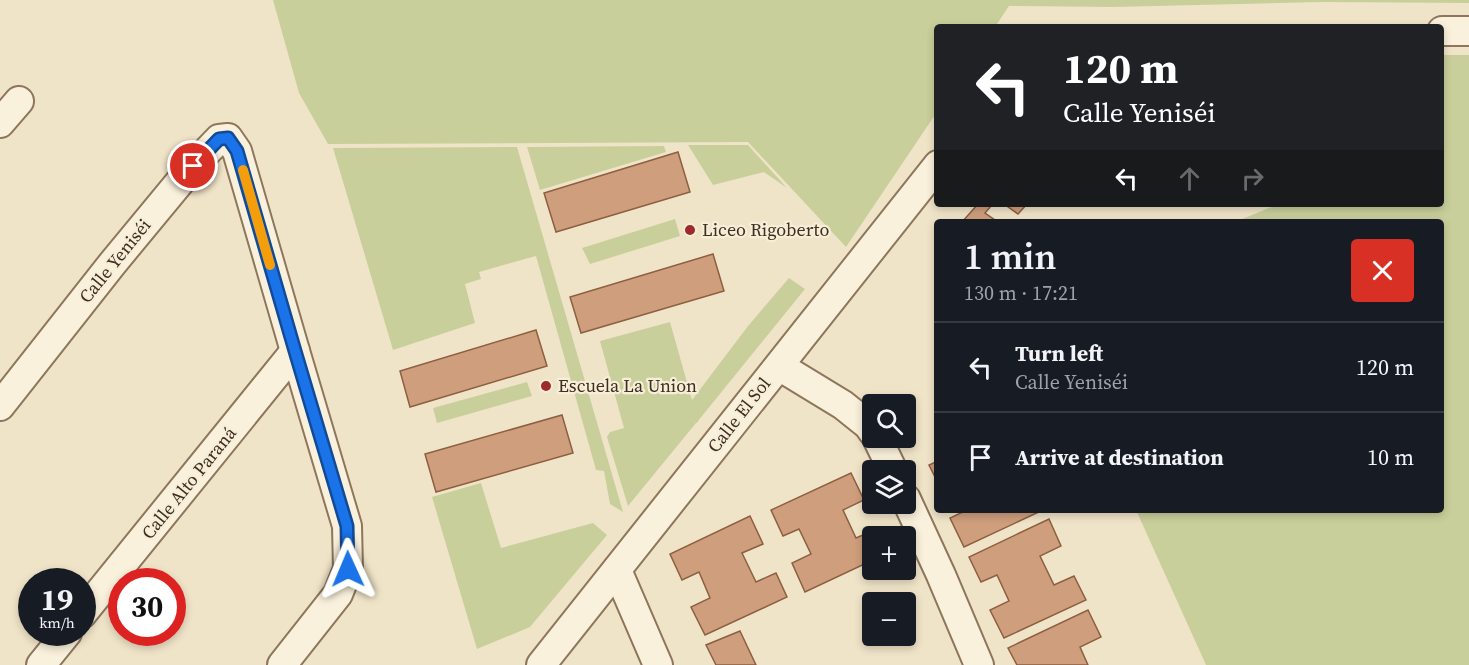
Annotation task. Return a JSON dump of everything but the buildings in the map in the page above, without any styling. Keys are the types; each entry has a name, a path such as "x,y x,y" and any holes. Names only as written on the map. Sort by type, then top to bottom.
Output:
{"street":[{"path":"1444,31 1469,31"},
{"path":"0,123 19,101"},
{"name":"Calle Yeniséi","path":"0,406 112,264 193,166 219,139 228,138 237,151 295,351"},
{"name":"Calle El Sol","path":"541,665 934,170"},
{"path":"282,665 338,594 348,569 347,526 295,351"},
{"name":"Calle Alto Paraná","path":"96,597 295,351"},
{"path":"779,366 843,405 862,420"},
{"path":"913,514 979,665"},
{"path":"617,570 658,665"},
{"path":"41,665 56,646"}],"green space":[{"path":"273,0 1469,0 1469,3 1321,2 1113,7 1009,6 997,24 934,24 934,116 846,247 748,142 328,144 299,93"},
{"path":"1444,55 1469,55 1469,665 1206,665 1137,513 1444,513 1444,219 1242,219 1272,207 1444,207"},
{"path":"688,145 748,145 787,188 764,172 713,185"},
{"path":"664,146 666,152 540,190 527,147"},
{"path":"517,147 623,512 610,504 604,471 596,470 536,256 479,272 481,279 465,284 475,323 393,350 333,148"},
{"path":"675,219 680,236 590,264 582,248"},
{"path":"789,278 805,289 628,506 607,437 610,432 624,428 600,341 670,322 692,400 748,326"},
{"path":"527,382 532,396 437,423 433,408"},
{"path":"481,483 501,548 593,523 607,535 530,627 477,649 432,497"}],"slow traffic":[{"path":"243,170 270,265"}],"place":[{"name":"Liceo Rigoberto","path":"690,230"},
{"name":"Escuela La Union","path":"546,386"}],"route":[{"path":"193,166 219,139 228,138 237,151 347,526 348,569"}]}
